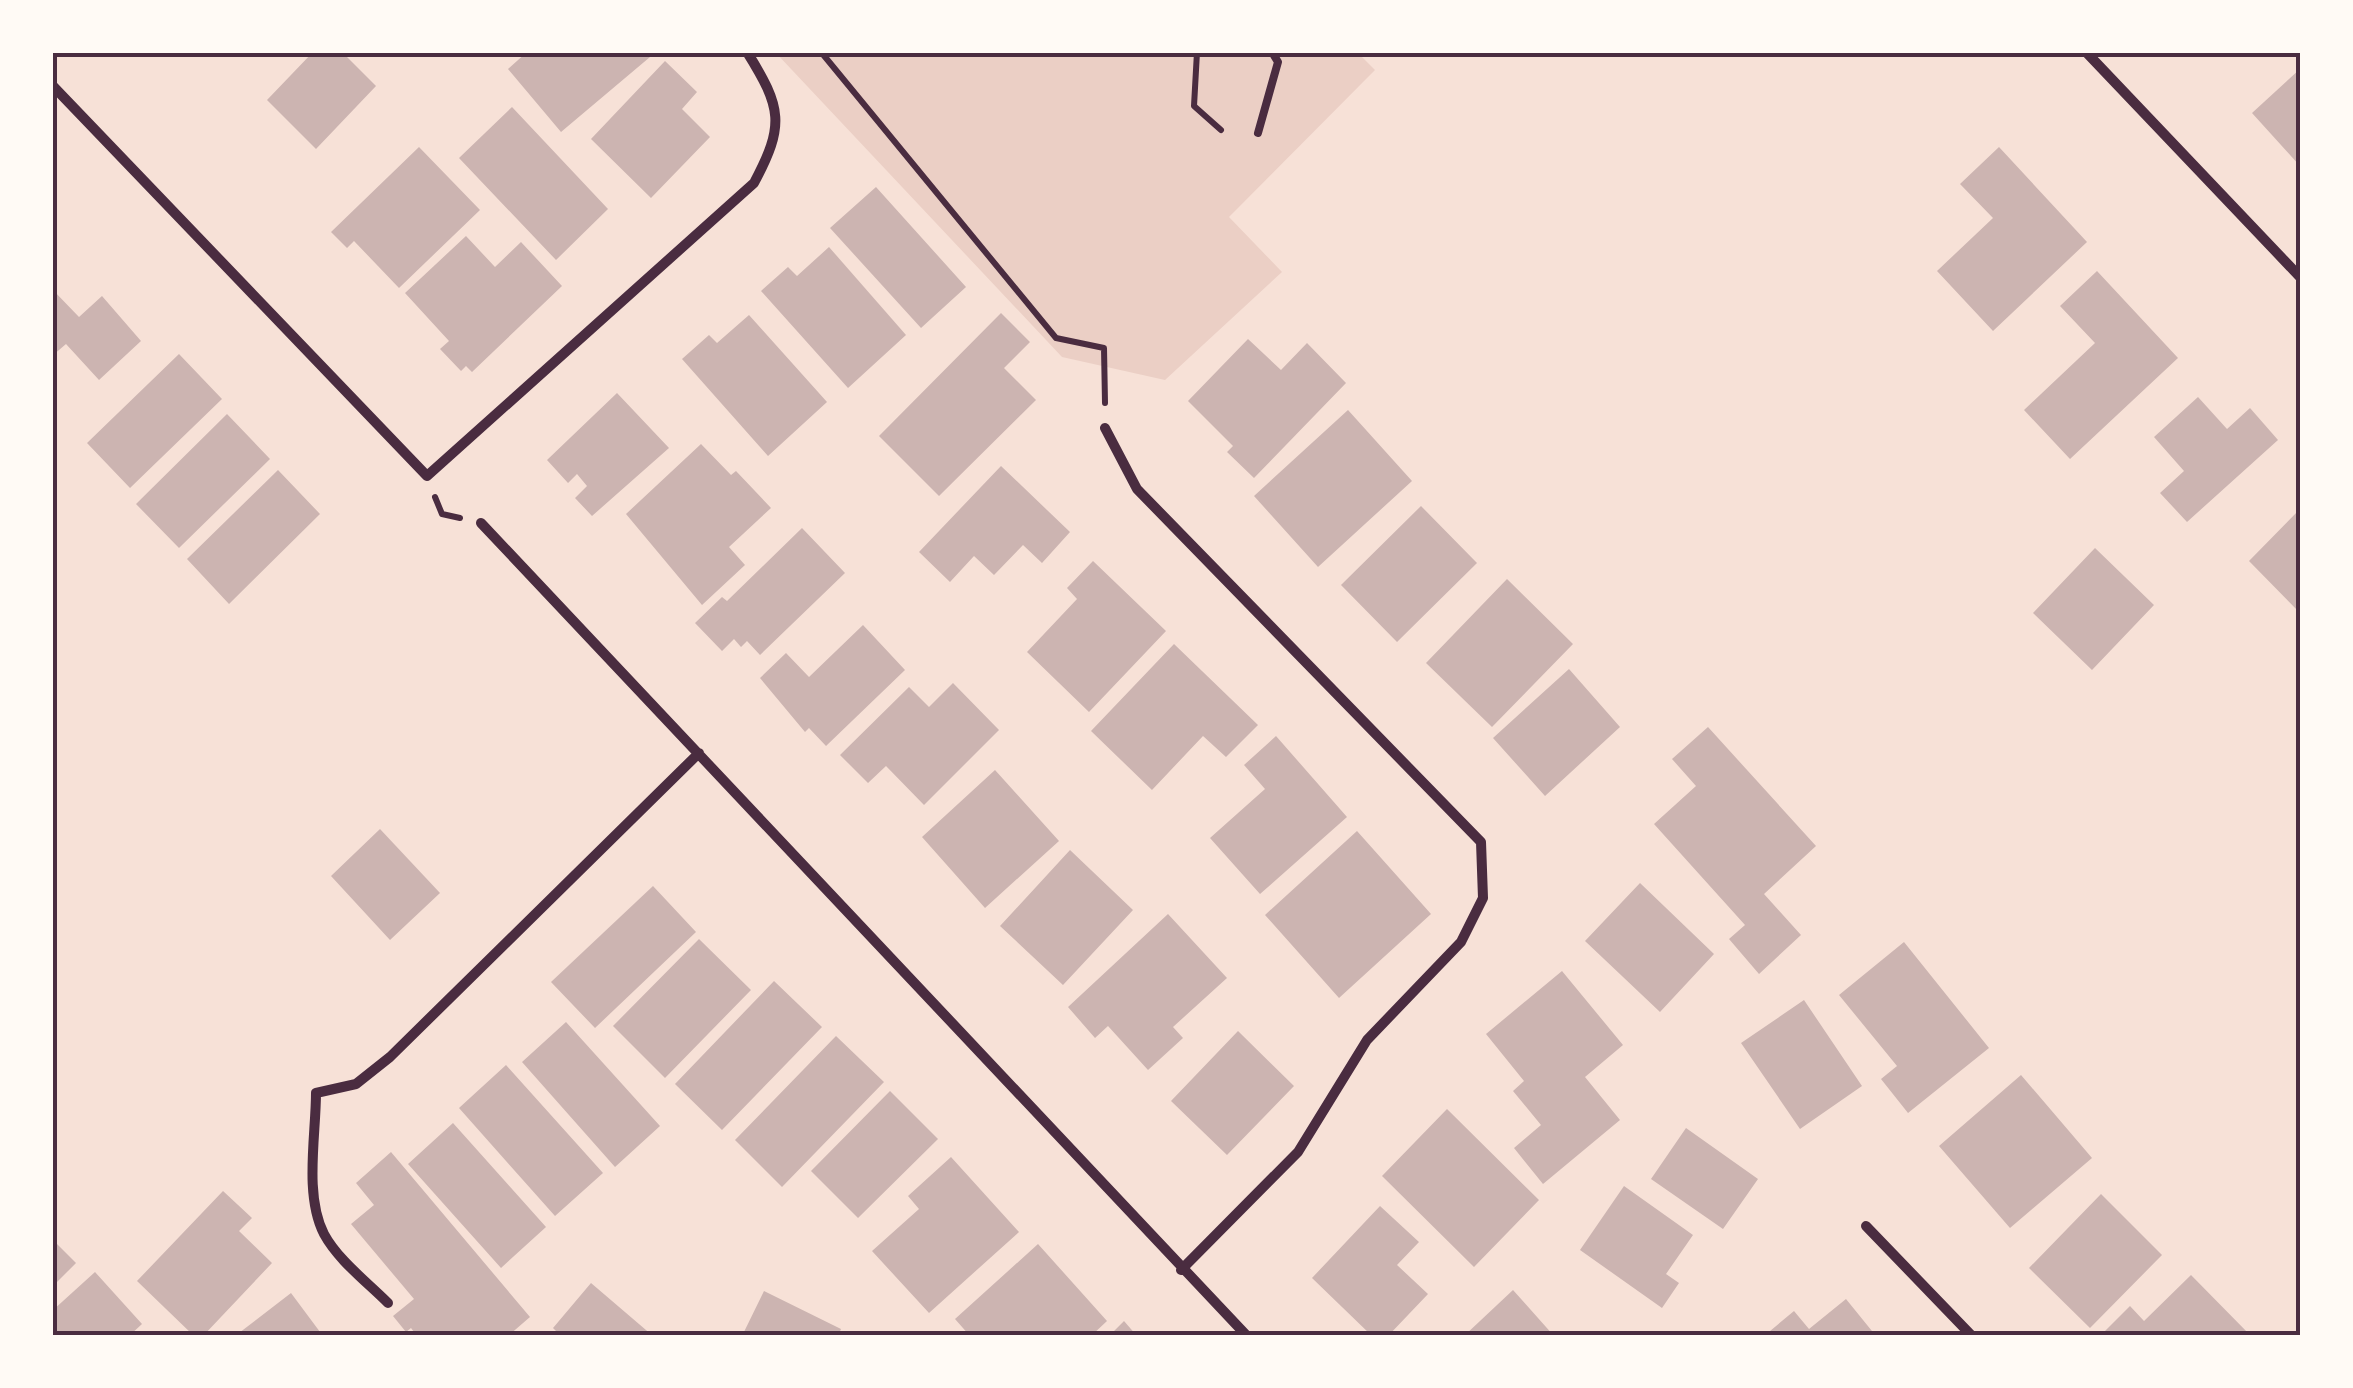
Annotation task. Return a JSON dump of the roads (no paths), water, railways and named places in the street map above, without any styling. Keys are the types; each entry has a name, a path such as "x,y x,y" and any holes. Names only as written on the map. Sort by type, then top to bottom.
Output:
{"street":[{"path":"52,85 427,476 754,183 774,146 778,117 772,92 748,52"},
{"path":"2086,52 2300,276"},
{"path":"1105,428 1136,489 1481,842 1483,898 1462,942 1367,1040 1298,1152 1182,1270"},
{"path":"481,523 1247,1336"},
{"path":"388,1304 336,1250 320,1223 315,1187 316,1093 356,1084 390,1057 699,753"},
{"path":"1866,1226 1972,1336"}],"lane":[{"path":"1258,133 1278,62 1272,52"}]}
